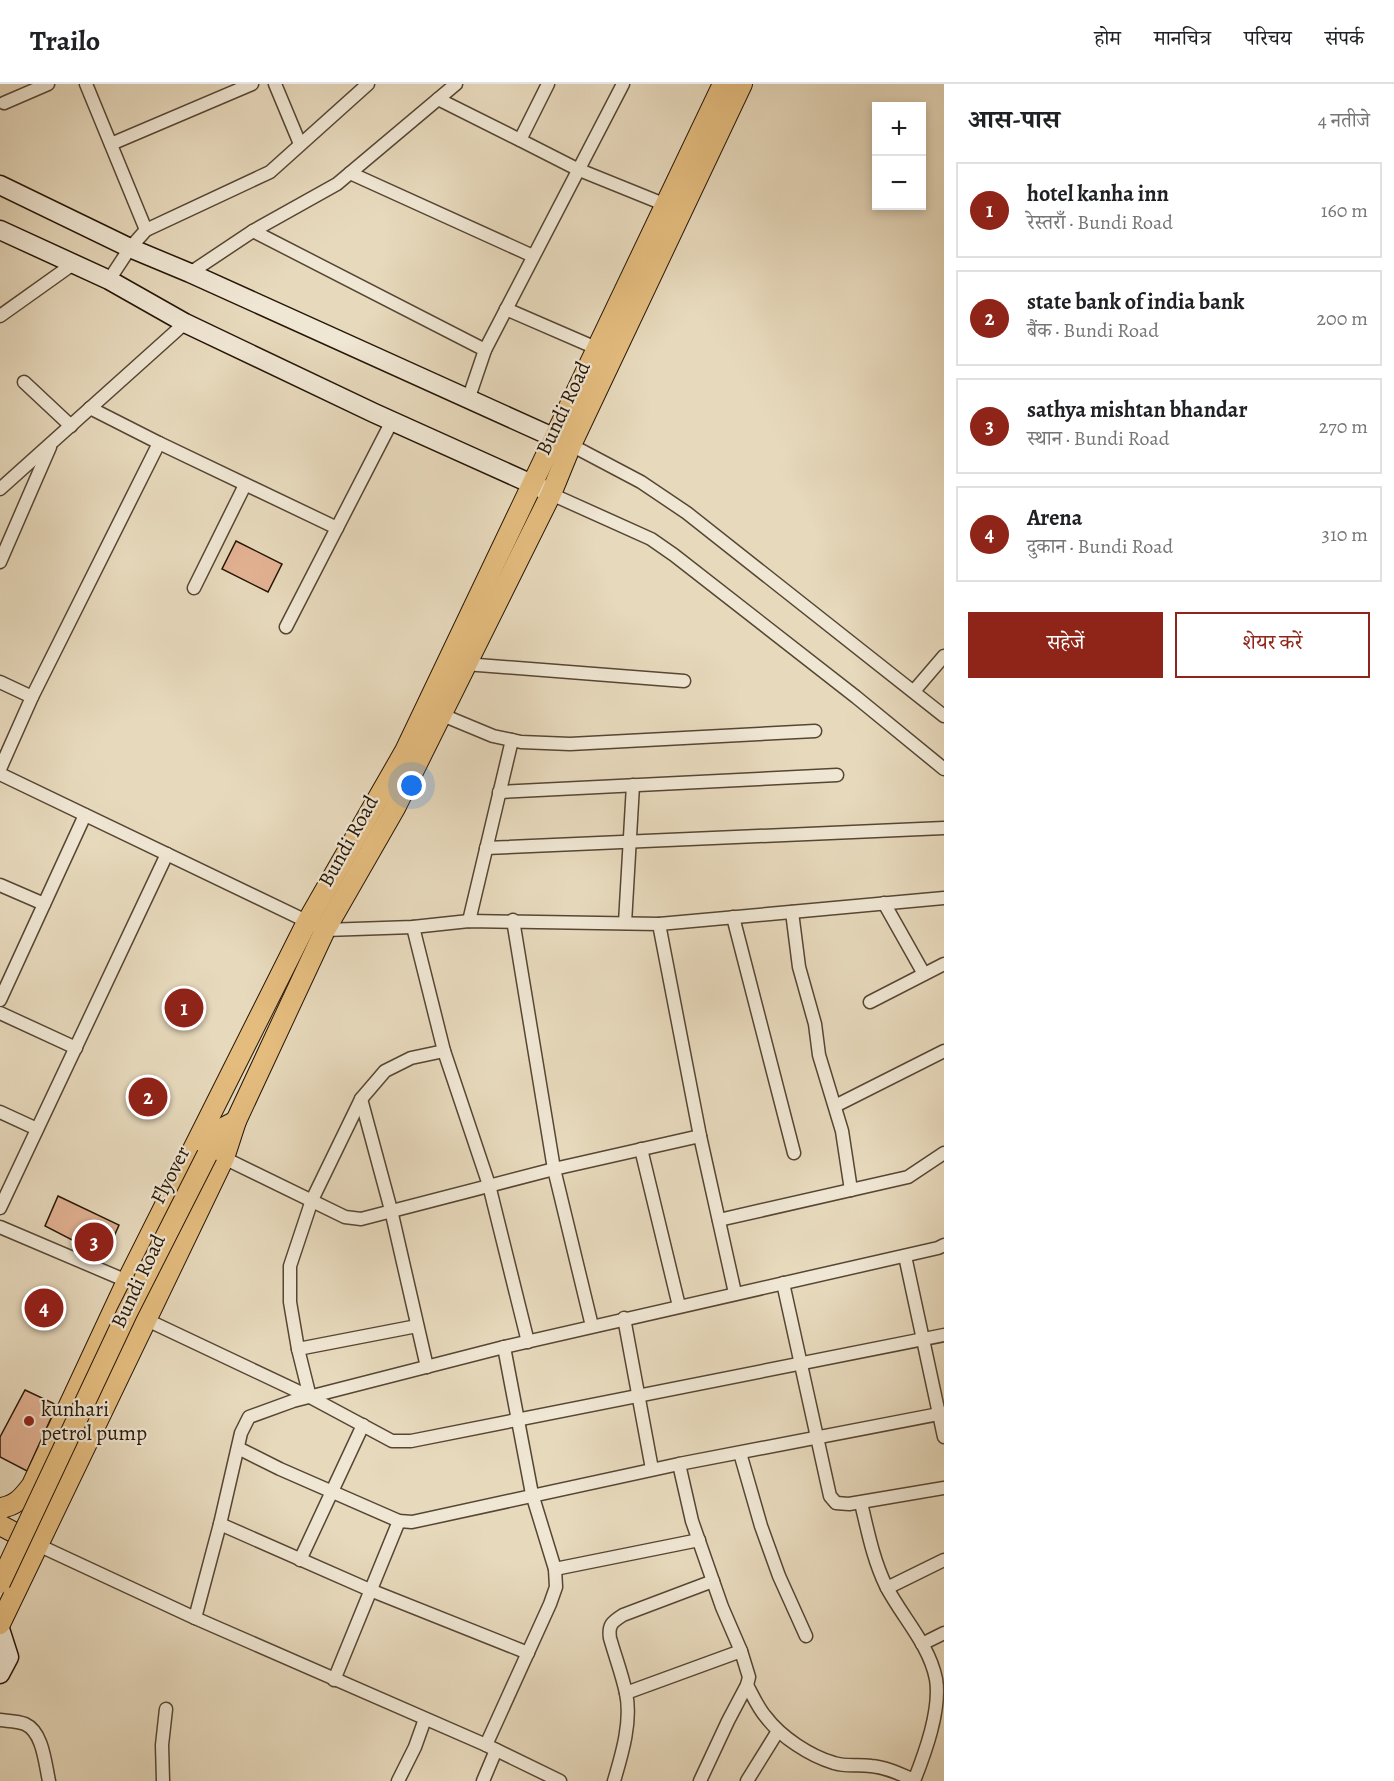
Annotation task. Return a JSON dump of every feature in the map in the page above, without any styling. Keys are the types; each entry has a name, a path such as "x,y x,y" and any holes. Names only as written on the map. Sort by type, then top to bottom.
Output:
{"main road":[{"name":"Bundi Road","path":"236,1121 325,930 395,808 551,494 563,442 597,348 723,84"},
{"name":"Bundi Road","path":"0,1508 14,1505 32,1485 127,1281 307,922 405,751 533,483 563,442 742,84"},
{"name":"Flyover","path":"0,1583 127,1313 215,1157 221,1129 236,1121"},
{"name":"Bundi Road","path":"3,1620 147,1320 215,1157"},
{"path":"0,1525 38,1545"},
{"path":"0,1553 7,1582 3,1620"}],"street":[{"path":"4,103 48,84"},
{"path":"86,84 146,230"},
{"path":"111,144 252,84"},
{"path":"275,84 300,144"},
{"path":"190,273 253,231 337,184 456,84"},
{"path":"520,140 548,84"},
{"path":"468,400 485,350 623,84"},
{"path":"109,280 130,248 146,230 270,172 364,85"},
{"path":"438,99 578,169 666,205"},
{"path":"350,172 533,256"},
{"path":"0,185 130,248 563,442 641,482 687,513 944,716"},
{"path":"0,230 109,280 184,323 651,539 856,697 944,769"},
{"path":"253,231 485,350"},
{"path":"0,316 73,264"},
{"path":"506,309 597,348"},
{"path":"0,489 184,323"},
{"path":"24,382 71,426"},
{"path":"90,408 159,444 337,528"},
{"path":"286,627 392,421"},
{"path":"0,562 52,443"},
{"path":"0,769 32,697 159,444"},
{"path":"194,588 245,485"},
{"path":"914,692 944,656"},
{"path":"465,664 684,681"},
{"path":"0,682 32,697"},
{"path":"440,714 493,736 521,742 570,744 815,731"},
{"path":"470,921 512,740"},
{"path":"0,774 325,930 513,920 659,924 944,898"},
{"path":"500,792 837,775"},
{"path":"625,923 633,785"},
{"path":"0,1000 85,815"},
{"path":"486,848 944,828"},
{"path":"0,1208 167,854"},
{"path":"0,885 44,904"},
{"path":"884,903 924,974"},
{"path":"792,912 799,967 815,1024 819,1055 842,1131 851,1190"},
{"path":"733,917 794,1153"},
{"path":"513,920 554,1169 592,1326"},
{"path":"659,924 700,1136 735,1293"},
{"path":"413,927 444,1051 489,1185 528,1342"},
{"path":"870,1002 924,974 942,969"},
{"path":"0,1013 76,1048"},
{"path":"310,1397 298,1349 290,1302 290,1266 312,1200 361,1099 386,1071 400,1062 444,1051"},
{"path":"834,1106 944,1051"},
{"path":"361,1099 391,1210 427,1367"},
{"path":"0,1112 37,1129"},
{"path":"215,1157 345,1217 361,1219 554,1169 700,1136"},
{"path":"641,1149 679,1306"},
{"path":"719,1220 908,1177 944,1153"},
{"path":"0,1227 127,1281"},
{"path":"195,1618 241,1433 249,1417 310,1397 504,1347 905,1256 944,1245"},
{"path":"905,1256 941,1413 944,1437"},
{"path":"783,1283 830,1496 836,1503 861,1503 944,1488"},
{"path":"624,1318 652,1469"},
{"path":"147,1320 310,1397 392,1441 411,1441 519,1421 944,1335"},
{"path":"298,1349 417,1326"},
{"path":"483,1781 491,1747 556,1587 555,1569 532,1494 504,1347"},
{"path":"237,1448 399,1521 412,1522 652,1469 941,1413"},
{"path":"300,1560 363,1425"},
{"path":"740,1453 761,1526 779,1576 806,1636"},
{"path":"679,1464 699,1540 749,1677 700,1781"},
{"path":"747,1685 765,1716 778,1731 808,1751 833,1763 883,1767 914,1780 929,1740 936,1680 922,1644 888,1588 874,1558 861,1503"},
{"path":"334,1680 399,1521"},
{"path":"220,1524 370,1590 528,1653"},
{"path":"555,1569 699,1540"},
{"path":"38,1545 334,1680 491,1747 560,1781"},
{"path":"888,1588 944,1560"},
{"path":"614,1781 626,1726 626,1693 610,1638 609,1629 612,1622 623,1615 713,1581"},
{"path":"0,1674 9,1657 3,1620"},
{"path":"922,1644 944,1633"},
{"path":"626,1693 741,1651"},
{"path":"931,1665 944,1671"},
{"path":"164,1781 162,1745 166,1709"},
{"path":"398,1781 415,1747 425,1719"},
{"path":"0,1720 23,1723 34,1730 49,1781"},
{"path":"747,1781 778,1731"}],"building":[{"path":"236,541 282,564 268,592 222,569"},
{"path":"58,1196 119,1225 105,1257 45,1226"},
{"name":"kunhari petrol pump","path":"25,1390 57,1405 27,1471 0,1457 0,1437"}],"place":[{"name":"hotel kanha inn","path":"184,1008"},
{"name":"state bank of india bank","path":"148,1097"},
{"name":"sathya mishtan bhandar","path":"94,1242"},
{"name":"Arena","path":"44,1308"},
{"name":"kunhari petrol pump","path":"29,1421"}]}
